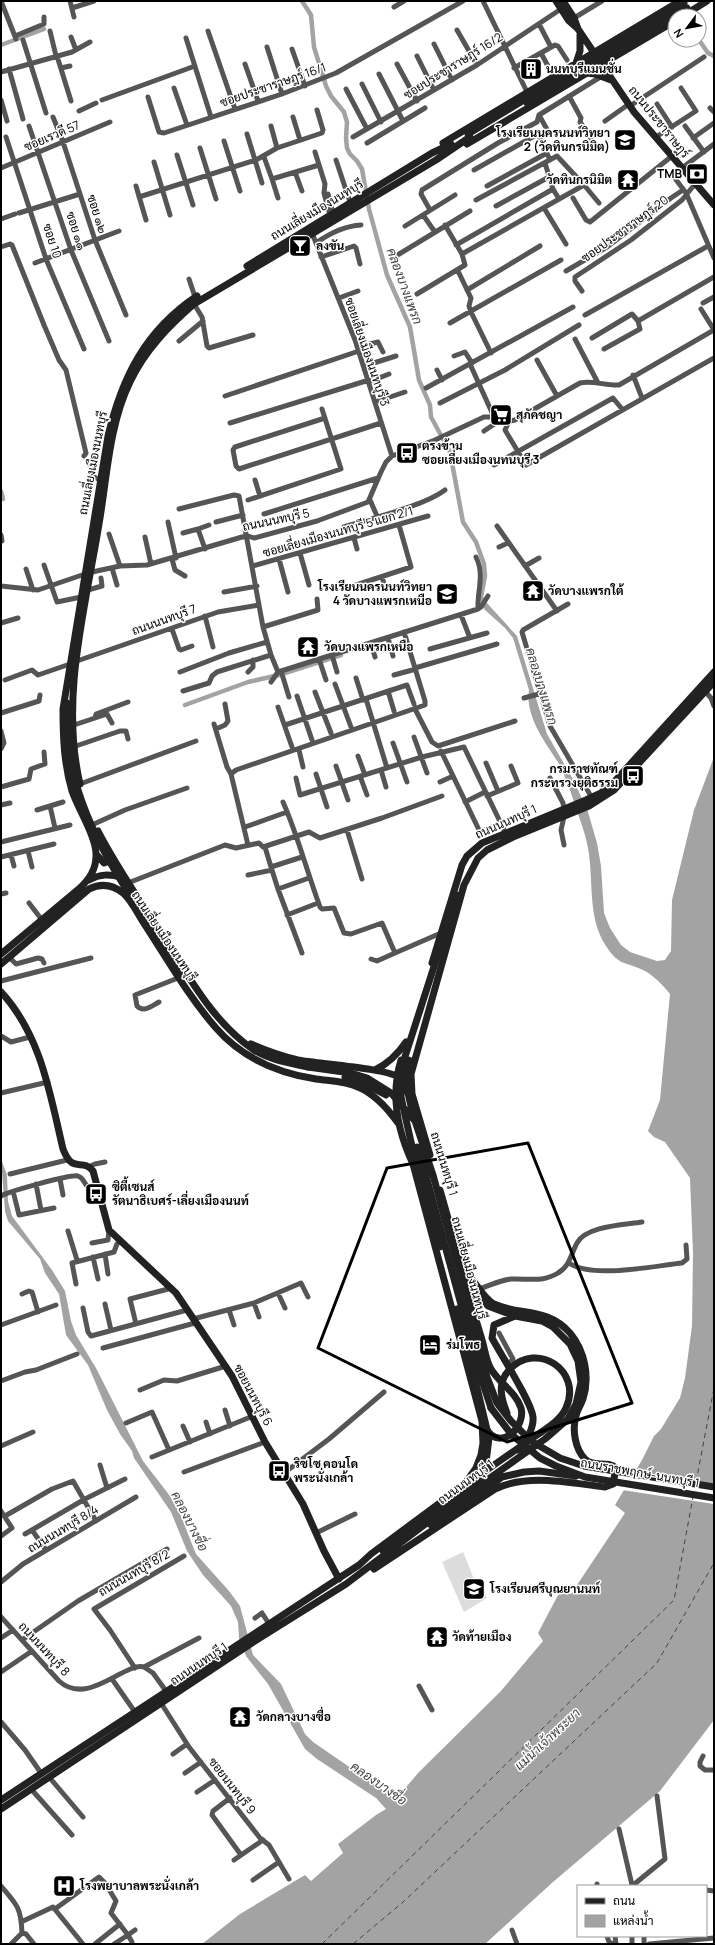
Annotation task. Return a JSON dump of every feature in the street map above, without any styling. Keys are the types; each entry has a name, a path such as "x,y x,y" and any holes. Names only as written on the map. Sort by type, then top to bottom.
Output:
{"main road":[{"name":"ถนนประชาราษฎร์","path":"556,1 572,24 579,30"},
{"name":"ถนนประชาราษฎร์","path":"563,1 608,78 695,184 711,197 714,205"},
{"name":"ถนนเลี่ยงเมืองนนทบุรี","path":"432,153 469,135 684,7 699,1"},
{"name":"ถนนเลี่ยงเมืองนนทบุรี","path":"372,194 432,153 442,144 593,52 669,8 684,7 707,1"},
{"name":"ถนนเลี่ยงเมืองนนทบุรี","path":"398,1079 372,1070 316,1063 277,1055 234,1036 214,1013 202,996 108,851 94,824 80,784 73,747 71,726 73,663 81,597 88,573 113,440 124,394 143,358 154,343 195,300 331,214 436,160 450,155 576,78 667,26"},
{"path":"576,63 580,51 579,30"},
{"path":"584,38 596,44 611,42 612,49 616,52 622,51"},
{"path":"586,73 608,78 614,56"},
{"path":"568,67 577,69 579,74 576,78"},
{"name":"ถนนเลี่ยงเมืองนนทบุรี","path":"436,160 469,135"},
{"name":"ถนนเลี่ยงเมืองนนทบุรี","path":"87,881 95,868 97,854 73,792 67,770 63,730 63,709 67,681 73,663 88,590 88,573 101,481 111,420 116,401 130,370 156,331 176,311 312,233 355,202"},
{"name":"ถนนนนทบุรี 1","path":"256,1636 269,1624 359,1565 371,1554 464,1485 476,1468 481,1455 483,1443 482,1421 413,1164 398,1123 398,1079 406,1042 462,865 467,856 482,843 573,810 614,790 703,689 714,672"},
{"path":"67,681 68,742 72,771 86,816 99,844 180,975 234,1036"},
{"name":"ถนนนนทบุรี 1","path":"703,689 714,682"},
{"name":"ถนนนนทบุรี 1","path":"1,1809 161,1703 256,1636 346,1584 418,1532 436,1516 549,1436 568,1419 576,1404 581,1382 580,1372 570,1344 553,1327 542,1320 515,1316 488,1306 466,1282 465,1273 412,1094 411,1074 437,983 459,897 473,866 478,858 487,850 564,813"},
{"path":"491,1408 477,1380 468,1350 411,1142 401,1097 402,1066 459,897 467,867 474,856 485,846 506,834"},
{"path":"97,854 101,862 107,863 109,861 108,851"},
{"name":"ถนนเลี่ยงเมืองนนทบุรี","path":"1,954 87,881 97,875 110,874 127,880"},
{"path":"1,964 89,889 95,886 106,885 113,880 110,874"},
{"name":"ถนนเลี่ยงเมืองนนทบุรี","path":"106,885 116,888 128,898 206,1016 236,1048 262,1063 298,1076 358,1086 389,1111 398,1123"},
{"path":"415,1121 408,1095 407,1067 451,919 459,897"},
{"path":"1,992 12,1004 30,1037 43,1066 67,1160 71,1163 88,1167"},
{"name":"ถนนเลี่ยงเมืองนนทบุรี","path":"206,1016 262,1058 282,1066 351,1073 367,1078 391,1094 415,1121 433,1174 487,1377 497,1403 511,1421 531,1441 543,1449 566,1460 600,1469"},
{"path":"358,1086 368,1088 373,1085 375,1079 372,1070 387,1064 399,1052 406,1042"},
{"name":"ถนนนนทบุรี 1","path":"365,1091 380,1096 398,1079 406,1074 413,1055 418,1047"},
{"name":"ถนนเลี่ยงเมืองนนทบุรี","path":"308,1068 348,1077 376,1088 386,1095 398,1107 410,1126 426,1176 481,1378 491,1408"},
{"path":"398,1079 412,1094"},
{"path":"413,1164 416,1156 420,1153 427,1154 431,1159"},
{"name":"ซอยนนทบุรี 6","path":"88,1167 93,1171 109,1230 172,1288 238,1384 265,1442 303,1504 339,1579"},
{"path":"346,1584 384,1564 495,1489 508,1483 540,1480 605,1487 613,1484 616,1468 610,1464 588,1462 576,1443 574,1424 583,1399 586,1384 586,1370 580,1348 570,1333 557,1322 544,1316 494,1304 465,1273"},
{"path":"466,1282 490,1367 501,1384 515,1397 521,1408 520,1421 515,1430 509,1436 502,1438 490,1435 482,1421"},
{"path":"515,1316 500,1321 494,1326 492,1338 529,1404 533,1418 531,1429 526,1441 519,1450"},
{"path":"359,1565 384,1550 472,1485 485,1470 488,1438 468,1350"},
{"path":"464,1485 519,1450 562,1414 570,1397 570,1386 567,1377 558,1366 547,1360 532,1358 526,1359 512,1367 505,1374 501,1385 501,1397 511,1421"},
{"name":"ถนนราชพฤกษ์-นนทบุรี 1","path":"491,1408 512,1435 540,1458 585,1477 714,1498"},
{"name":"ถนนราชพฤกษ์-นนทบุรี 1","path":"600,1469 714,1487"},
{"path":"418,1532 453,1511 502,1477 513,1474 539,1471 585,1477"},
{"name":"ถนนนนทบุรี 1","path":"1,1800 166,1691 235,1651"}],"street":[{"path":"1,1 15,37 44,24 44,17"},
{"path":"70,1 74,17"},
{"path":"72,8 94,1"},
{"path":"394,7 404,1"},
{"name":"ซอยประชาราษฎร์ 16/1","path":"148,97 160,133 187,125 326,78 356,63 463,1"},
{"path":"483,1 514,68 527,92"},
{"path":"574,18 602,1"},
{"name":"ซอยประชาราษฎร์ 16/2","path":"353,137 477,65 561,9"},
{"path":"539,24 551,47"},
{"path":"457,30 477,65"},
{"path":"50,31 56,56 71,101"},
{"path":"208,31 235,109"},
{"path":"71,37 76,50"},
{"path":"186,38 211,117"},
{"path":"23,40 46,113"},
{"path":"1,72 76,50 80,46 90,42"},
{"path":"434,44 452,80"},
{"path":"514,68 555,45 558,46 567,60"},
{"path":"267,47 282,94"},
{"path":"292,49 305,86"},
{"path":"541,53 550,68"},
{"path":"417,56 434,90"},
{"path":"605,121 704,57"},
{"path":"245,64 258,101"},
{"path":"397,64 417,101"},
{"path":"61,68 70,66"},
{"path":"102,100 195,66"},
{"path":"9,69 23,120"},
{"path":"379,74 403,121"},
{"path":"430,210 421,194 422,190 498,143 537,122 539,115 569,96 608,78"},
{"path":"362,84 381,122"},
{"path":"174,88 187,125"},
{"path":"656,137 696,111 681,88"},
{"path":"346,89 367,129"},
{"path":"569,96 581,118 580,122 597,147"},
{"path":"1,100 7,121"},
{"path":"79,111 96,103"},
{"path":"658,104 672,127"},
{"path":"367,143 425,108"},
{"path":"139,197 256,160 264,157 266,153 277,148 324,131 317,110"},
{"path":"539,115 549,133"},
{"name":"ซอย ๑๒","path":"53,117 63,142 95,240 126,316"},
{"path":"294,117 300,140"},
{"name":"ซอยเรวดี 57","path":"1,168 110,122"},
{"path":"694,138 714,123"},
{"name":"ซอย ๑๑","path":"29,126 71,250 109,341"},
{"path":"271,126 277,148"},
{"path":"685,126 704,152"},
{"path":"247,134 262,183"},
{"path":"474,170 536,135 539,136 547,153 549,177 560,199"},
{"name":"ซอย 10","path":"6,137 46,259 84,349"},
{"path":"224,141 240,191"},
{"path":"682,168 714,144"},
{"path":"200,148 216,200"},
{"path":"316,152 325,184 331,214"},
{"path":"488,186 547,153"},
{"path":"177,155 192,205"},
{"path":"573,198 586,220 590,222 672,156"},
{"path":"264,157 278,198"},
{"path":"476,200 559,157 599,203"},
{"path":"336,160 355,202"},
{"path":"154,162 170,215"},
{"path":"272,179 319,165"},
{"path":"295,172 302,192"},
{"path":"496,206 549,177"},
{"path":"674,177 684,192 714,258"},
{"name":"ซอยประชาราษฎร์ 20","path":"582,291 575,281 575,277 631,240 682,200 684,192 695,184"},
{"path":"462,254 584,185"},
{"path":"136,186 146,220"},
{"path":"456,244 554,189"},
{"path":"566,272 607,247 684,192"},
{"path":"1,219 80,194"},
{"path":"405,226 454,195"},
{"path":"544,208 566,244"},
{"path":"396,256 470,211"},
{"path":"423,214 435,232"},
{"path":"316,243 335,231 361,225"},
{"path":"417,294 458,270 465,264 462,254 446,225"},
{"path":"35,263 119,231"},
{"name":"ซอยเลี่ยงเมืองนนทบุรี 3","path":"312,233 358,349 392,456"},
{"path":"1,247 11,244 59,360 66,370 86,453 84,456"},
{"path":"321,256 354,246 356,248 360,264"},
{"path":"467,290 540,246"},
{"path":"585,315 708,246"},
{"path":"450,323 561,260"},
{"path":"458,270 471,298 469,306 471,312 491,353"},
{"path":"638,321 714,277"},
{"path":"189,279 195,300 201,312 207,346 209,348 253,335"},
{"path":"339,298 358,291"},
{"path":"703,303 714,297"},
{"path":"426,388 573,307"},
{"path":"377,516 370,500 386,462 392,456 445,436 484,417 494,416 508,421 515,420 580,383 598,383 612,386 619,385 633,375 714,330 700,309"},
{"path":"592,338 632,314 638,321 640,329 604,348"},
{"path":"179,341 203,321"},
{"path":"440,403 479,384 579,325"},
{"path":"575,338 598,383"},
{"path":"225,396 378,342 383,352"},
{"path":"454,356 465,352 494,416"},
{"path":"364,366 396,356"},
{"path":"508,421 505,430 526,465 714,358"},
{"path":"537,360 557,396"},
{"path":"437,370 442,380"},
{"path":"230,423 389,374"},
{"path":"633,375 642,398"},
{"path":"375,402 405,392"},
{"path":"494,465 612,398 622,409"},
{"path":"248,500 341,469 322,409"},
{"path":"325,418 235,447 233,450 236,466 239,469 381,423"},
{"path":"484,431 502,419"},
{"path":"89,462 93,476 101,481"},
{"path":"264,514 378,478"},
{"path":"255,480 260,496"},
{"path":"344,527 435,496 445,490"},
{"path":"178,510 237,494 239,496 254,566 263,627 271,654 281,674 289,697"},
{"name":"ถนนนนทบุรี 5","path":"1,586 33,590 88,573 120,566 151,564 174,559 248,536 254,538 317,521 360,506 370,500"},
{"path":"216,522 243,515"},
{"name":"ซอยเลี่ยงเมืองนนทบุรี 5 แยก 2/1","path":"254,566 428,516"},
{"path":"168,522 175,570 186,576"},
{"path":"183,533 209,525"},
{"path":"350,587 411,567 399,525"},
{"path":"497,526 557,611"},
{"path":"198,528 205,549"},
{"path":"108,534 120,566"},
{"path":"1,535 2,541"},
{"path":"146,537 151,564"},
{"path":"354,538 357,549"},
{"path":"499,547 508,543"},
{"path":"300,553 309,585"},
{"path":"476,557 481,574 477,598 479,608"},
{"path":"525,566 539,558"},
{"path":"279,559 288,592"},
{"path":"44,565 56,601 59,603 81,597"},
{"path":"112,568 117,585"},
{"path":"26,569 33,590"},
{"path":"382,577 385,587"},
{"path":"88,590 102,586 101,578"},
{"path":"224,592 257,586"},
{"path":"271,682 281,674 388,640 404,632 479,608 487,598"},
{"path":"263,627 318,610 317,599"},
{"path":"568,604 522,631 538,694 550,726 589,801"},
{"name":"ถนนนนทบุรี 7","path":"4,680 32,670 40,675 205,616 231,608 259,605"},
{"path":"461,615 470,638"},
{"path":"205,616 213,647"},
{"path":"1,623 18,618"},
{"path":"172,629 179,649 181,650 192,646"},
{"path":"231,774 236,770 299,750 374,723 414,706 426,703 404,632"},
{"path":"430,649 487,633"},
{"path":"388,640 393,656"},
{"path":"180,672 229,653 267,642"},
{"path":"394,676 497,644"},
{"path":"372,645 375,657"},
{"path":"184,691 209,683 212,676 217,672 271,654"},
{"path":"333,657 337,672"},
{"path":"248,672 253,667 253,660"},
{"path":"320,662 326,680"},
{"path":"356,678 374,723 387,768"},
{"path":"335,684 351,727"},
{"path":"285,725 407,685 414,706 432,742 438,746 515,721"},
{"path":"703,689 714,703"},
{"path":"388,691 394,711"},
{"path":"315,692 332,733"},
{"path":"525,697 538,694"},
{"path":"1,713 40,701 40,695"},
{"path":"297,696 312,740"},
{"path":"95,718 96,714 128,702"},
{"path":"225,704 228,721 225,725 215,726 227,767 231,774 248,844"},
{"path":"278,708 292,747"},
{"path":"71,726 108,714 112,723"},
{"path":"1,731 4,743 1,749"},
{"path":"73,747 120,731 126,731 128,739"},
{"path":"414,737 427,773"},
{"path":"80,784 196,741"},
{"path":"393,743 407,782"},
{"path":"296,778 300,795 441,751 464,746 506,834"},
{"path":"299,750 303,767"},
{"path":"441,751 480,832 492,827"},
{"path":"1,787 29,779 31,769 45,764 44,752"},
{"path":"358,756 367,795"},
{"path":"486,763 498,791"},
{"path":"336,766 348,800"},
{"path":"465,802 518,783 511,766"},
{"path":"380,770 386,788"},
{"path":"316,774 328,807"},
{"path":"440,782 452,776"},
{"path":"550,778 563,803 564,813 561,830 564,845"},
{"path":"94,824 125,810 187,788"},
{"path":"127,880 225,845 236,848 258,842 262,847 265,847 309,832 320,838 442,796"},
{"path":"37,810 63,802"},
{"path":"283,802 297,837 302,857 321,909 334,908 344,933 348,934 382,923 395,953"},
{"path":"1,805 10,803"},
{"path":"50,806 55,828"},
{"path":"245,827 287,812"},
{"path":"1,842 70,825"},
{"path":"346,830 362,879"},
{"path":"1,857 54,844"},
{"path":"265,847 287,915 302,953"},
{"path":"28,851 32,867"},
{"path":"11,855 14,866"},
{"path":"248,875 302,857"},
{"path":"278,889 309,878"},
{"path":"29,903 42,920"},
{"path":"287,915 318,903"},
{"path":"371,959 377,962 441,933"},
{"path":"9,957 16,964 38,958 42,959 44,963"},
{"path":"1,981 90,958"},
{"path":"159,1002 145,1010 140,1009 137,1006 135,995 180,975"},
{"path":"1,1036 11,1042 30,1037"},
{"path":"1,1093 48,1082"},
{"path":"10,1174 67,1160"},
{"path":"88,1167 94,1164 106,1162"},
{"path":"1,1196 36,1184 78,1176 88,1187 97,1186"},
{"path":"60,1179 63,1195"},
{"path":"36,1184 41,1210"},
{"path":"12,1193 19,1215 54,1208"},
{"path":"479,1289 510,1279 536,1281 547,1278 558,1273 569,1263 577,1242 588,1233 599,1229 642,1222"},
{"path":"92,1243 108,1240 109,1230"},
{"path":"68,1231 77,1260"},
{"path":"76,1284 72,1264 77,1260 114,1252 117,1244 121,1241"},
{"path":"569,1263 574,1266 596,1271 682,1263 687,1259 686,1245"},
{"path":"104,1254 108,1274"},
{"path":"93,1257 98,1279"},
{"path":"103,1348 254,1303 301,1283 308,1297"},
{"path":"136,1324 130,1300 172,1288"},
{"path":"22,1294 29,1291 32,1292 38,1312"},
{"path":"278,1293 285,1308"},
{"path":"254,1303 259,1317"},
{"path":"105,1304 111,1330"},
{"path":"1,1325 56,1305"},
{"path":"83,1308 89,1335 187,1310"},
{"path":"229,1310 234,1325"},
{"path":"499,1333 513,1359 507,1365"},
{"path":"1,1380 36,1370 77,1354"},
{"path":"140,1390 164,1380 177,1381 226,1366"},
{"path":"284,1473 329,1439 384,1392"},
{"path":"225,1410 230,1426"},
{"path":"126,1423 152,1412 169,1450"},
{"path":"152,1457 253,1416"},
{"path":"206,1422 210,1434"},
{"path":"183,1426 190,1442"},
{"path":"1,1446 33,1432"},
{"path":"184,1472 265,1442"},
{"path":"100,1465 107,1488"},
{"path":"25,1534 85,1499 125,1479"},
{"path":"5,1516 52,1489 69,1481 73,1481 85,1499 96,1521"},
{"name":"ถนนนนทบุรี 8/4","path":"1,1582 23,1564 136,1497"},
{"path":"1,1510 12,1528 1,1536"},
{"path":"316,1533 355,1514"},
{"path":"32,1530 46,1550"},
{"path":"22,1640 78,1601 167,1549"},
{"name":"ถนนนนทบุรี 8/2","path":"135,1668 94,1609 184,1556"},
{"path":"255,1618 262,1614 269,1624"},
{"name":"ถนนนนทบุรี 8","path":"1,1617 59,1681 68,1687 75,1688 98,1685 135,1668 144,1667 199,1638"},
{"path":"1,1638 13,1630"},
{"path":"1,1672 32,1650"},
{"path":"144,1667 153,1673 166,1691"},
{"path":"112,1679 135,1712"},
{"path":"419,1686 432,1710"},
{"name":"ซอยนนทบุรี 9","path":"161,1703 187,1744 262,1840 269,1845 290,1879"},
{"path":"1,1722 25,1750 41,1773"},
{"path":"173,1754 187,1744"},
{"path":"703,1756 700,1766 705,1770 714,1770"},
{"path":"185,1774 201,1762"},
{"path":"49,1777 83,1817"},
{"path":"197,1792 215,1780"},
{"path":"31,1789 72,1834"},
{"path":"619,1828 632,1885 665,1859 657,1796"},
{"path":"230,1798 213,1811 212,1815 241,1855"},
{"path":"234,1860 262,1840"},
{"path":"253,1880 279,1862"},
{"path":"55,1909 99,1877 116,1899 111,1913 132,1942"},
{"path":"1,1886 19,1908 22,1922 22,1933 11,1944"},
{"path":"22,1922 31,1919 51,1907 55,1909 83,1944"},
{"path":"95,1944 120,1924"},
{"path":"114,1944 135,1930"},
{"path":"512,1930 517,1944"},
{"path":"22,1933 26,1934 34,1944"},
{"path":"608,1937 610,1942 615,1944"},
{"path":"649,1944 714,1938"}],"highlighted area":[{"path":"528,1143 632,1403 507,1442 318,1348 387,1168"}],"shaded area":[{"path":"463,1552 476,1584 487,1598 464,1612 442,1562"}],"water":[{"name":"แม่น้ำเจ้าพระยา","path":"486,602 517,636 547,734 574,781 588,812 597,843 601,866 604,913 610,928 621,945 630,952 657,961 665,960 671,951 672,900 694,810 714,757 714,1720 660,1791 553,1882 485,1944 202,1944 240,1914 305,1875 311,1881 343,1853 338,1844 386,1809 376,1798 317,1759 305,1749 268,1684 246,1656 239,1638 238,1622 231,1606 203,1575 187,1551 171,1512 134,1458 132,1451 120,1434 107,1410 88,1365 66,1335 59,1294 45,1273 40,1259 8,1221 5,1211 1,1159 7,1175 8,1201 12,1216 52,1270 65,1291 71,1321 76,1335 96,1368 143,1461 170,1496 180,1514 196,1554 229,1591 240,1606 253,1655 281,1684 305,1734 313,1742 396,1799 419,1772 500,1692 543,1641 538,1633 557,1597 563,1590 571,1594 625,1513 615,1505 642,1460 654,1436 661,1429 680,1398 685,1378 692,1326 693,1253 690,1178 665,1142 654,1137 648,1131 660,1100 670,994 658,980 647,972 618,960 606,946 600,935 594,911 590,860 583,829 560,766 533,719 530,709 529,690 513,638 505,628 485,610 483,607"}],"pier":[{"path":"633,1471 714,1484 714,1504 622,1490"}],"waterway":[{"name":"คลองบางแพรก","path":"302,1 311,15 314,47 326,86 331,96 344,112 347,122 347,148 362,169 369,209 387,275 410,327 419,380 430,405 431,417 450,452 463,522 476,542 484,564 485,576 481,597 485,605"},
{"path":"1,45 44,29"},
{"path":"705,48 708,53 714,56"},
{"path":"1,491 3,499"},
{"path":"185,705 248,682 279,675 341,655"}],"ferry route":[{"path":"696,1482 714,1388"},
{"path":"322,1944 674,1600 693,1497"},
{"path":"353,1944 402,1903 657,1663 714,1563"}],"place":[{"name":"นนทบุรีแมนชั่น","path":"531,69"},
{"name":"โรงเรียนนครนนท์วิทยา 2 (วัดทินกรนิมิต)","path":"625,140"},
{"name":"TMB","path":"697,174"},
{"name":"วัดทินกรนิมิต","path":"628,180"},
{"name":"ลงขัน","path":"300,246"},
{"name":"สุภัคชญา","path":"501,415"},
{"name":"ตรงข้าม ซอยเลี่ยงเมืองนทนบุรี 3","path":"407,453"},
{"name":"วัดบางแพรกใต้","path":"533,591"},
{"name":"โรงเรียนนครนนท์วิทยา 4 วัดบางแพรกเหนือ","path":"447,594"},
{"name":"วัดบางแพรกเหนือ","path":"308,647"},
{"name":"กรมราชทัณฑ์ กระทรวงยุติธรรม","path":"633,776"},
{"name":"ซิตี้เซนส์ รัตนาธิเบศร์-เลี่ยงเมืองนนท์","path":"96,1194"},
{"name":"ร่มโพธ","path":"430,1345"},
{"name":"ริซโซ คอนโด พระนั่งเกล้า","path":"279,1471"},
{"name":"โรงเรียนศรีบุณยานนท์","path":"474,1589"},
{"name":"วัดท้ายเมือง","path":"437,1637"},
{"name":"วัดกลางบางซื่อ","path":"240,1717"},
{"name":"โรงพยาบาลพระนั่งเกล้า","path":"64,1886"}],"water label":[{"name":"คลองบางซื่อ","path":"190,1521"},
{"name":"คลองบางซื่อ","path":"379,1783"}]}
